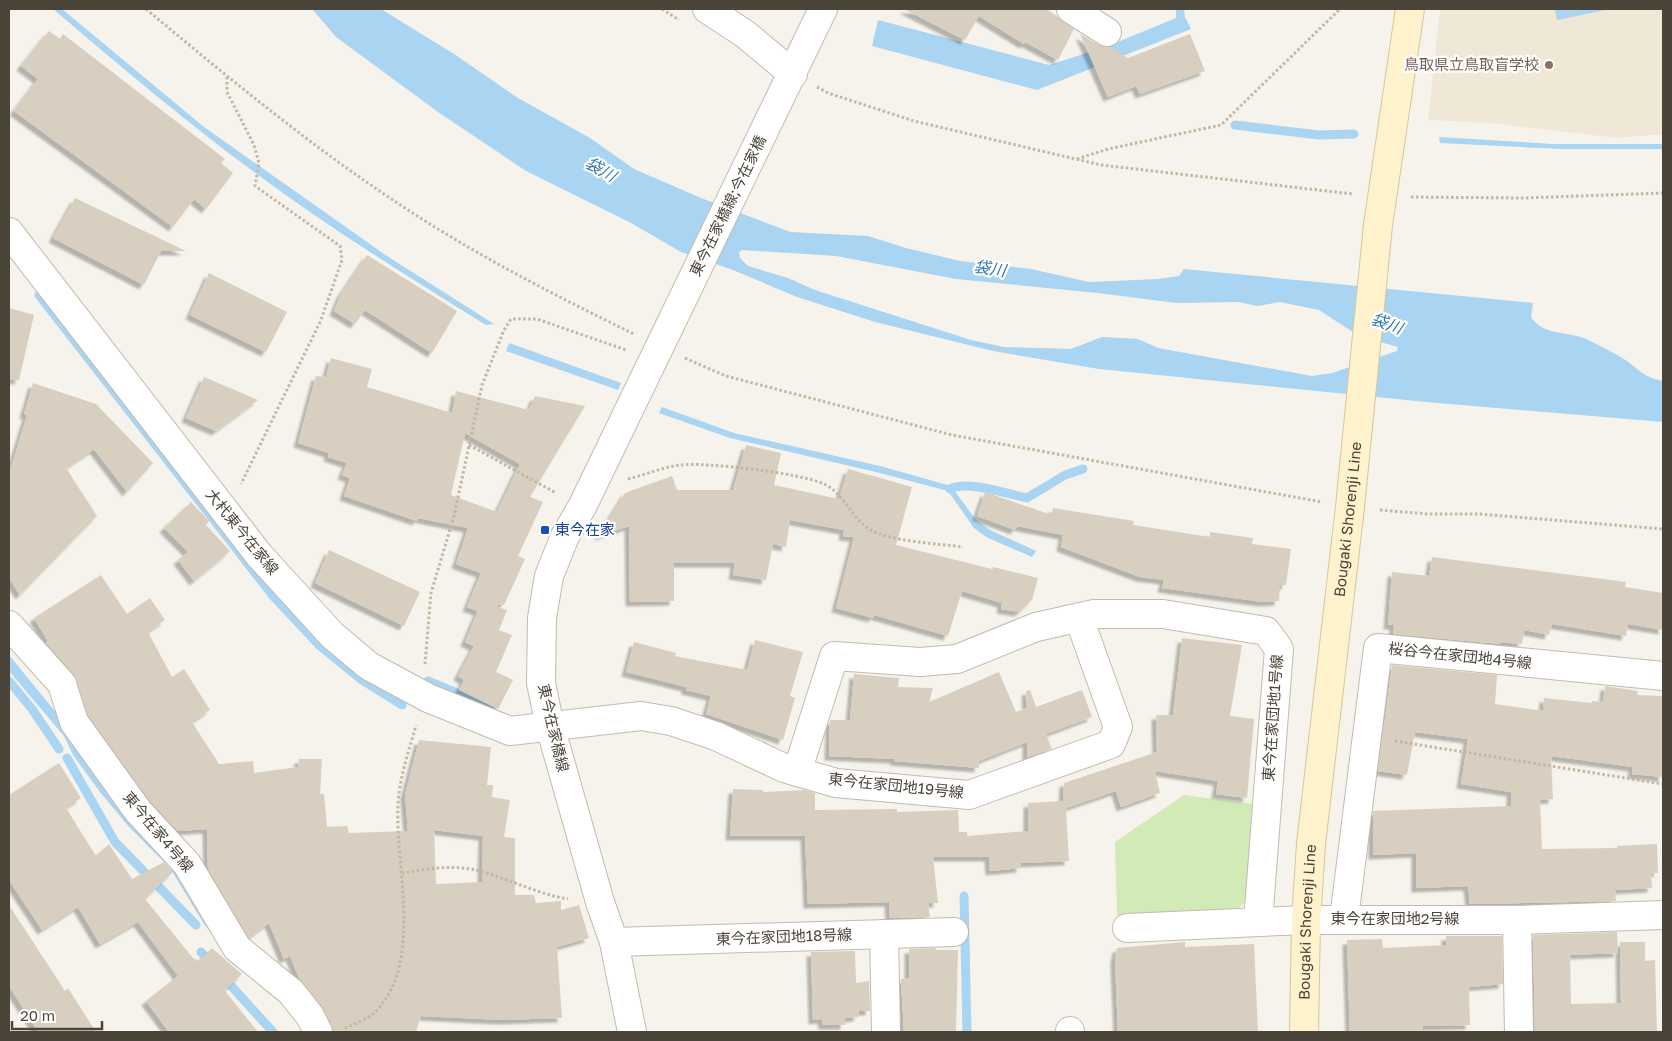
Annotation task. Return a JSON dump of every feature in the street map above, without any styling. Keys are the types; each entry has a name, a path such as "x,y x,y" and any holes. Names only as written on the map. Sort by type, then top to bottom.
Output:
{"main road":[{"name":"Bougaki Shorenji Line","path":"1304,1032 1306,920 1311,844 1350,508 1378,225 1410,9"}],"street":[{"path":"707,9 745,34 789,82 823,9"},
{"path":"1071,9 1107,32"},
{"name":"東今在家橋線;今在家橋","path":"671,323 789,82"},
{"name":"大杙東今在家線","path":"9,232 226,514 259,555 332,635 369,666 422,695 510,731 550,726"},
{"name":"東今在家橋線","path":"632,1032 614,942 600,902 550,726 541,684 542,618 549,576 566,536 582,507 671,323"},
{"name":"東今在家団地1号線","path":"796,772 834,656 920,662 957,659 1036,628 1094,614 1163,614 1266,630 1279,649 1258,922"},
{"name":"東今在家団地19号線","path":"550,726 641,716 671,721 716,736 784,768 836,783 969,795 1111,744 1118,727 1079,618"},
{"name":"東今在家4号線","path":"9,625 62,684 74,722 138,811 187,864 237,948 291,992 310,1016 318,1032"},
{"name":"桜谷今在家団地4号線","path":"1344,919 1378,648 1663,676"},
{"name":"東今在家団地2号線","path":"1127,928 1344,919 1517,920 1663,915"},
{"path":"1517,920 1519,1032"},
{"name":"東今在家団地18号線","path":"614,942 954,932"},
{"path":"884,934 886,1032"}],"path":[{"path":"146,9 265,109 405,208 656,353"},
{"path":"1076,159 1108,149 1221,124 1340,9"},
{"path":"226,514 321,320 342,260 340,246 255,186 259,163 254,145 227,92 227,77"},
{"path":"789,82 914,121 1101,165 1382,196 1523,198 1663,193"},
{"path":"338,1032 374,1014 389,996 398,967 405,919 398,806 402,773 422,695 431,593 454,516 482,385 504,330 511,319 536,319 656,353 726,376 952,435 1350,508 1428,514 1479,514 1663,529"},
{"path":"469,445 582,507"},
{"path":"598,473 629,479 680,465 713,465 806,477 825,484 842,498 869,529 887,536 962,547"},
{"path":"1367,737 1663,784"},
{"path":"402,873 429,869 478,871 550,896 600,902"}],"shaded area":[{"name":"鳥取県立鳥取盲学校","path":"1440,9 1663,9 1663,134 1617,138 1490,123 1428,120"}],"green space":[{"path":"1184,795 1253,804 1246,901 1235,912 1117,915 1115,842"}],"water":[{"path":"53,9 62,9 204,127 387,256 494,324 486,325 456,307 368,251 282,192 177,113"},
{"name":"袋川","path":"312,9 381,9 454,54 518,98 590,138 634,169 701,198 790,232 868,236 906,248 960,261 1031,269 1089,282 1158,279 1179,276 1184,269 1533,303 1531,317 1542,327 1586,339 1624,359 1646,375 1663,381 1663,422 1426,402 1099,369 993,351 875,322 797,297 733,270 681,252 631,223 526,171 438,112 336,37","holes":["742,250 836,256 956,279 1176,303 1238,302 1258,306 1280,302 1319,310 1359,336 1398,347 1397,351 1332,373 1312,376 1158,348 1138,339 1102,337 1071,349 1004,347 971,340 815,290 788,278 748,266 740,258 739,252"]},
{"path":"1176,9 1184,9 1185,17 1191,29 1037,90 872,46 878,20 1049,65 1108,46 1176,18"},
{"path":"1555,9 1610,9 1557,20"},
{"path":"1439,137 1553,144 1663,144 1663,149 1562,149 1440,143"},
{"path":"509,343 621,383 618,390 506,351"},
{"path":"662,407 734,433 880,466 951,486 976,520 990,530 1036,551 1032,557 986,537 974,528 948,491 730,438 659,413"},
{"path":"9,655 72,732 276,995 230,958 204,924 170,868 129,827 100,792 73,755 64,736 9,671"}],"building":[{"path":"904,9 1047,9 1074,29 1058,60 1025,42 1024,44 979,16 965,40"},
{"path":"49,31 60,39 63,34 225,159 221,163 233,173 206,209 194,199 173,227 14,111 38,79 21,66"},
{"path":"1080,34 1099,45 1110,47 1128,58 1190,34 1205,71 1140,94 1136,86 1108,97"},
{"path":"75,198 186,251 161,251 144,285 53,238"},
{"path":"367,255 457,311 432,353 365,310 355,324 334,311 341,294"},
{"path":"209,273 287,312 266,352 190,315"},
{"path":"9,308 34,315 19,380 9,379"},
{"path":"331,358 372,369 367,387 452,413 456,391 529,410 535,396 585,406 530,497 543,502 518,556 525,559 504,605 498,605 498,607 507,610 499,630 512,635 496,672 513,680 498,709 459,690 464,680 458,676 474,646 465,642 478,611 467,607 481,573 456,564 468,528 418,518 417,521 344,496 350,478 342,475 347,463 328,457 329,453 298,443 316,376 326,377","holes":["465,433 520,464 497,512 451,495"]},
{"path":"204,377 258,400 216,431 186,418"},
{"path":"33,383 96,404 153,463 127,492 94,449 66,468 97,516 20,595 9,578 9,474 27,415 24,414"},
{"path":"746,445 781,453 774,485 839,499 848,469 912,487 896,545 992,569 993,567 1038,578 1032,600 1019,612 1001,609 1002,603 962,591 948,636 874,615 873,618 836,608 854,537 843,536 844,530 790,520 786,547 773,544 766,580 733,575 735,563 674,563 674,601 630,602 629,526 599,536 625,493 672,476 677,490 733,490"},
{"path":"985,492 1052,515 1053,508 1134,521 1133,525 1210,537 1210,532 1253,538 1252,544 1291,549 1286,585 1280,585 1279,601 1263,602 1162,588 1164,580 1140,577 1061,547 1063,535 1017,526 1015,530 977,516"},
{"path":"191,502 209,521 206,525 230,551 194,581 178,560 188,552 164,528"},
{"path":"329,550 420,592 404,626 315,583"},
{"path":"1432,557 1626,582 1625,587 1663,593 1663,630 1628,624 1626,636 1552,624 1549,635 1524,630 1522,644 1500,642 1500,644 1393,634 1394,625 1388,625 1392,572 1429,576"},
{"path":"101,575 127,614 150,598 165,620 148,632 172,677 184,669 210,710 192,722 219,764 253,761 254,773 298,767 299,759 322,759 320,794 324,794 327,827 347,826 349,833 408,831 405,795 419,740 491,747 487,785 493,785 492,797 510,800 504,837 515,838 515,895 534,895 536,903 561,901 561,910 579,905 589,938 557,947 562,1018 503,1020 421,1016 416,1032 334,1032 324,1009 299,978 290,956 284,959 269,923 249,938 208,869 207,829 178,831 150,801 88,715 74,674 46,643 48,641 34,618","holes":["434,830 483,836 482,882 436,884"]},
{"path":"1182,638 1242,645 1230,716 1254,719 1247,798 1216,794 1218,781 1155,771 1160,793 1121,807 1116,791 1066,808 1069,861 1020,863 1021,868 990,871 989,857 933,857 938,903 928,903 930,917 890,918 889,902 808,904 805,836 730,836 733,789 763,790 763,792 805,790 815,793 815,810 897,809 897,812 958,810 959,832 967,832 967,836 1028,831 1028,803 1063,801 1064,783 1157,752 1156,715 1173,715"},
{"path":"755,640 803,652 790,696 795,698 783,740 706,714 711,696 686,690 686,687 626,672 634,642 676,653 675,656 747,670"},
{"path":"1392,665 1497,675 1495,704 1543,711 1544,698 1592,703 1592,701 1603,702 1605,686 1638,691 1637,695 1663,696 1663,777 1632,774 1633,767 1551,756 1553,799 1540,800 1542,849 1617,848 1617,846 1657,844 1658,873 1651,873 1652,888 1615,890 1616,901 1470,904 1468,886 1416,888 1416,853 1373,855 1373,811 1511,806 1511,792 1461,784 1468,739 1415,732 1407,775 1378,771"},
{"path":"999,672 1016,712 1027,708 1026,691 1030,690 1036,707 1082,690 1092,717 1046,734 1052,749 1027,757 1027,742 979,761 979,768 894,761 895,759 829,756 830,720 850,720 854,674 899,678 898,687 933,688 929,702"},
{"path":"59,763 81,798 66,808 96,856 109,844 132,879 164,862 173,872 145,899 193,958 198,961 212,948 242,974 225,991 258,1032 169,1032 146,1001 178,976 138,922 100,944 78,907 42,930 9,880 9,795"},
{"path":"9,905 65,991 68,988 96,1032 38,1032 9,986"},
{"path":"1617,932 1618,953 1570,955 1571,1004 1621,1003 1620,942 1645,942 1645,961 1655,960 1657,1032 1535,1032 1533,935"},
{"path":"1446,936 1502,936 1503,984 1469,987 1470,1025 1423,1026 1423,1032 1350,1032 1347,940 1382,939 1383,948 1446,945"},
{"path":"1185,942 1185,947 1254,944 1258,1032 1118,1032 1115,960 1117,948"},
{"path":"935,948 936,950 958,950 956,1032 904,1032 901,979 909,978 909,949"},
{"path":"855,951 856,983 869,981 870,1011 859,1011 858,1017 845,1018 845,1025 823,1025 822,1019 813,1020 811,952"}],"waterway":[{"path":"1235,125 1319,135 1354,134"},
{"path":"39,295 274,597 319,645 362,680 402,705"},
{"path":"950,489 967,486 977,487 1027,498 1065,475 1083,469"},
{"path":"9,681 32,709 59,749"},
{"path":"428,681 490,707"},
{"path":"67,758 115,842 196,925"},
{"path":"964,896 967,1032"},
{"path":"201,952 211,963"},
{"path":"223,977 273,1032"}],"place":[{"name":"鳥取県立鳥取盲学校","path":"1549,65"},
{"name":"東今在家","path":"545,530"}]}
